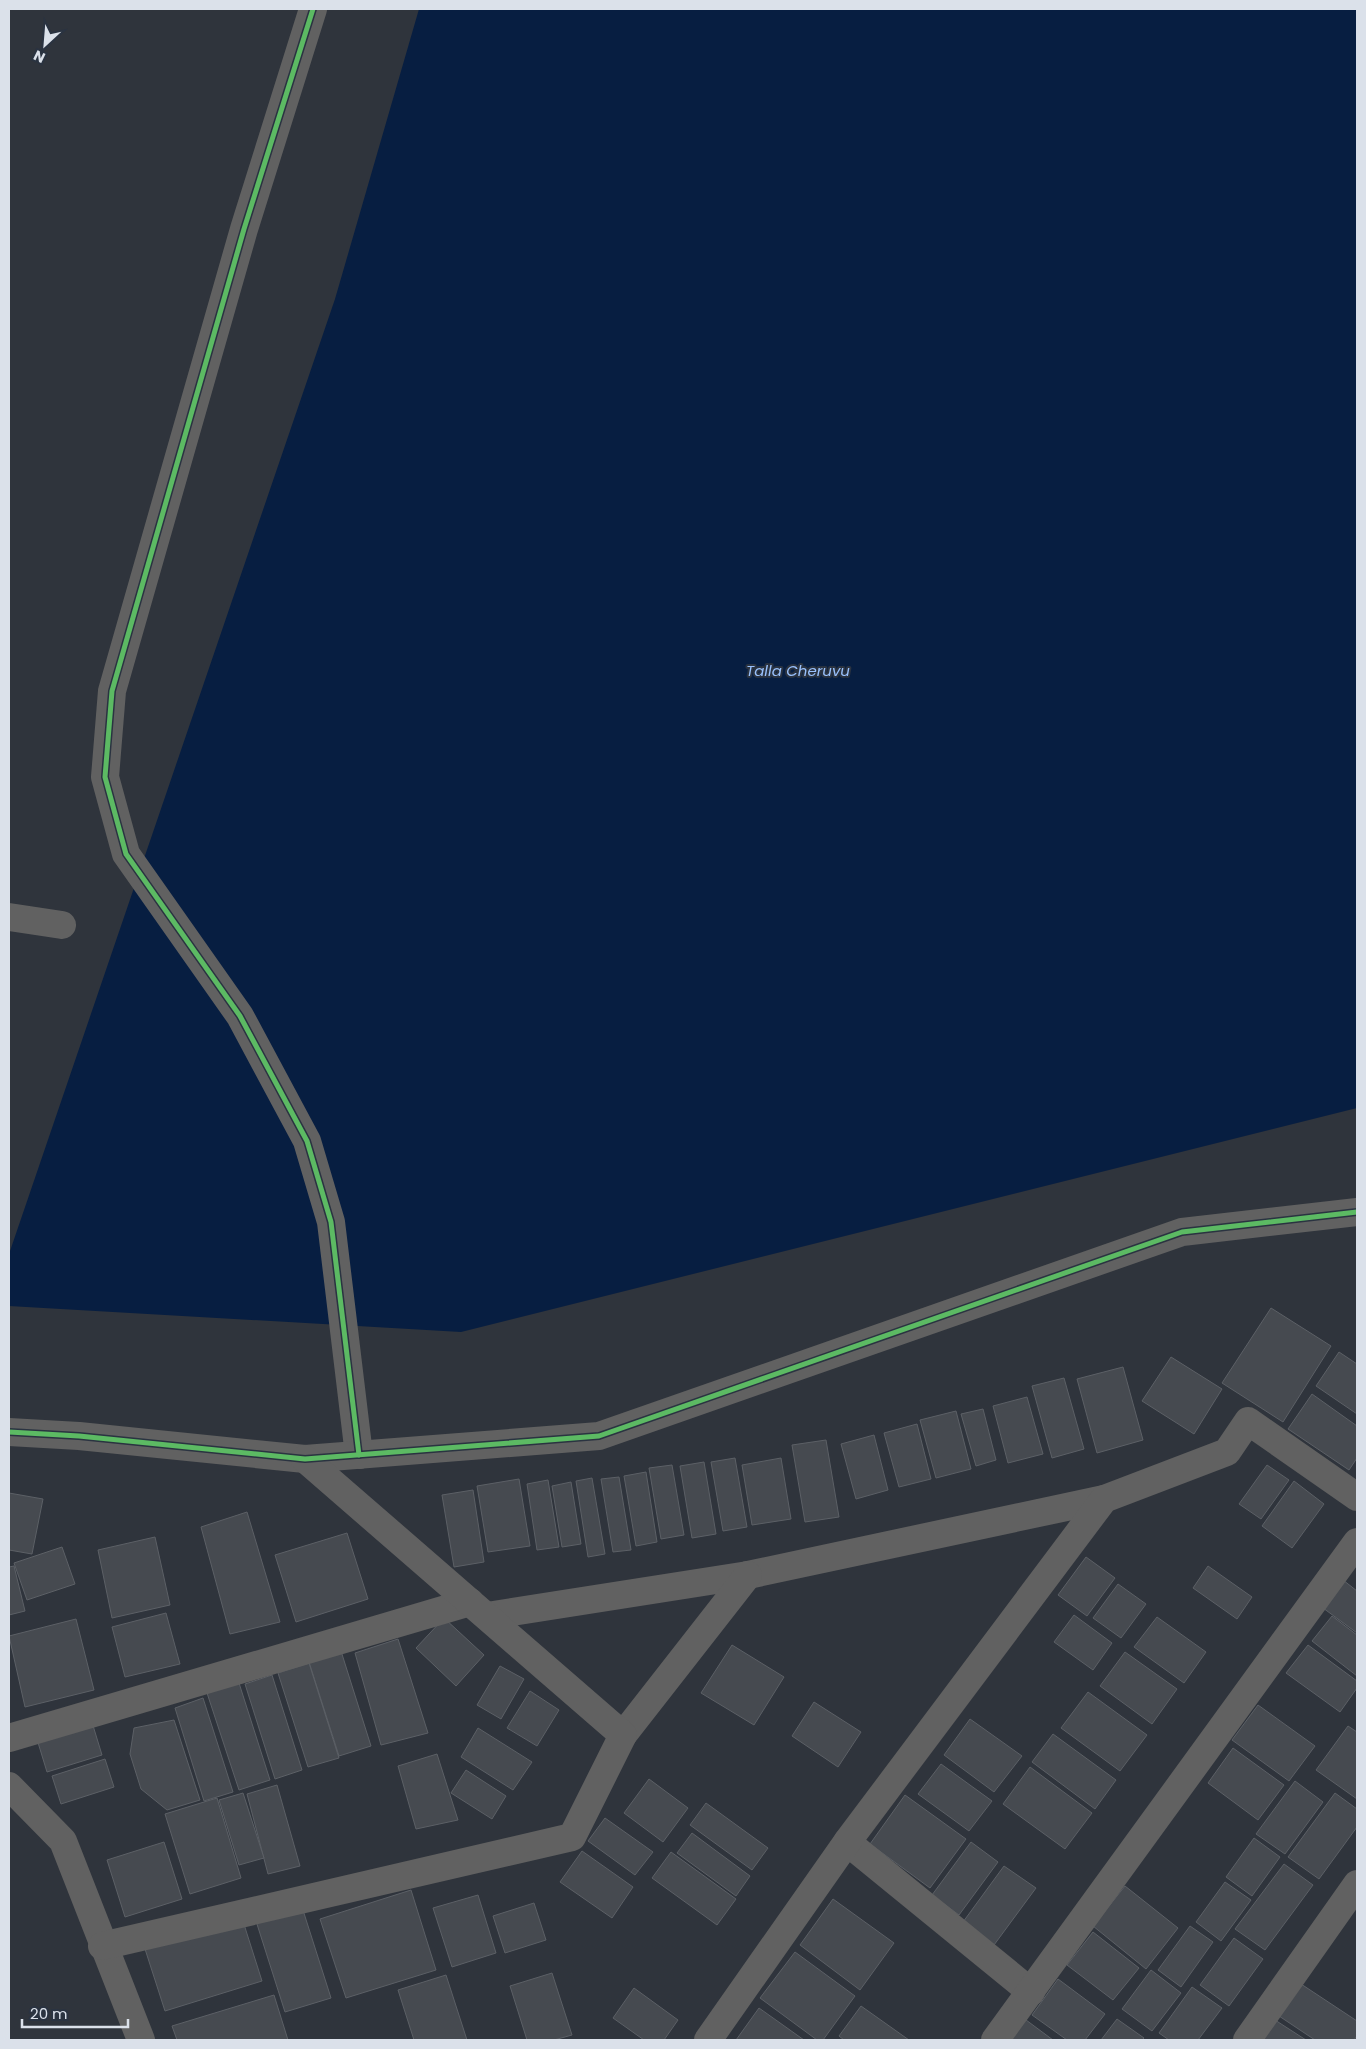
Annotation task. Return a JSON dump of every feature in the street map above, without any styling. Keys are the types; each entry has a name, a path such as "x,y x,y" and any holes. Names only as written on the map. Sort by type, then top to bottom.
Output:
{"street":[{"path":"313,9 244,229 112,691 106,777 126,854 240,1016 307,1141 331,1222 359,1455"},
{"path":"9,917 62,925"},
{"path":"9,1432 79,1436 305,1459 599,1436 1182,1232 1357,1212"},
{"path":"9,1738 478,1609 748,1575 1104,1499 1227,1452 1248,1421 1357,1498"},
{"path":"305,1459 623,1735"},
{"path":"708,2040 847,1842 1104,1499"},
{"path":"995,2040 1357,1542"},
{"path":"102,1946 572,1837 623,1735 748,1575"},
{"path":"9,1786 63,1841 102,1946 140,2040"},
{"path":"847,1842 1031,1992"},
{"path":"1247,2040 1357,1884"}],"water":[{"name":"Talla Cheruvu","path":"419,9 1357,9 1357,1108 461,1332 9,1306 9,1254 335,299"}],"building":[{"path":"1271,1308 1331,1346 1283,1422 1222,1383"},
{"path":"1339,1352 1357,1364 1357,1414 1316,1386"},
{"path":"1171,1357 1222,1389 1194,1434 1142,1401"},
{"path":"1123,1367 1143,1440 1097,1453 1077,1379"},
{"path":"1064,1378 1084,1449 1052,1458 1032,1386"},
{"path":"1312,1394 1357,1426 1357,1458 1349,1470 1288,1429"},
{"path":"1027,1397 1043,1454 1008,1463 993,1406"},
{"path":"983,1409 996,1460 976,1466 961,1414"},
{"path":"956,1411 971,1469 936,1478 920,1420"},
{"path":"917,1424 931,1479 899,1487 884,1433"},
{"path":"874,1435 888,1490 856,1499 841,1444"},
{"path":"826,1440 839,1517 805,1522 792,1445"},
{"path":"735,1458 747,1527 723,1531 711,1462"},
{"path":"781,1458 791,1519 752,1525 742,1465"},
{"path":"704,1462 716,1534 692,1538 680,1466"},
{"path":"672,1465 684,1535 661,1539 649,1468"},
{"path":"1267,1465 1289,1480 1261,1519 1239,1504"},
{"path":"646,1472 657,1542 636,1546 624,1476"},
{"path":"619,1477 631,1550 613,1552 601,1479"},
{"path":"592,1478 605,1554 588,1557 576,1481"},
{"path":"519,1479 530,1546 488,1552 477,1486"},
{"path":"548,1480 559,1547 537,1550 527,1484"},
{"path":"1294,1481 1324,1504 1292,1548 1262,1526"},
{"path":"571,1482 581,1544 562,1547 552,1486"},
{"path":"473,1490 484,1562 454,1567 442,1495"},
{"path":"9,1493 43,1499 32,1554 9,1550"},
{"path":"247,1512 280,1622 230,1634 201,1527"},
{"path":"347,1533 368,1599 296,1622 275,1555"},
{"path":"155,1537 170,1605 112,1618 98,1550"},
{"path":"62,1547 75,1584 27,1600 14,1563"},
{"path":"1086,1557 1115,1578 1087,1616 1058,1595"},
{"path":"14,1566 25,1611 9,1615 9,1567"},
{"path":"1208,1566 1252,1597 1237,1619 1193,1588"},
{"path":"1343,1580 1357,1591 1357,1633 1323,1608"},
{"path":"1118,1584 1146,1604 1121,1638 1093,1618"},
{"path":"166,1613 180,1664 125,1677 112,1627"},
{"path":"1074,1615 1112,1643 1093,1670 1054,1642"},
{"path":"1332,1616 1357,1635 1357,1676 1312,1641"},
{"path":"1157,1617 1206,1652 1184,1683 1134,1647"},
{"path":"444,1618 484,1655 456,1686 416,1648"},
{"path":"76,1619 94,1690 25,1707 9,1636"},
{"path":"398,1639 428,1733 381,1745 355,1653"},
{"path":"732,1645 784,1677 754,1725 701,1693"},
{"path":"1308,1645 1357,1681 1357,1688 1340,1712 1286,1673"},
{"path":"341,1651 371,1746 339,1756 309,1662"},
{"path":"1125,1652 1177,1689 1152,1724 1100,1686"},
{"path":"309,1663 339,1758 308,1767 278,1673"},
{"path":"500,1666 524,1679 501,1719 477,1705"},
{"path":"272,1675 302,1770 275,1779 245,1684"},
{"path":"239,1683 270,1780 239,1790 207,1693"},
{"path":"530,1691 559,1710 537,1746 507,1728"},
{"path":"1088,1692 1147,1735 1120,1771 1061,1728"},
{"path":"203,1698 233,1792 204,1801 175,1708"},
{"path":"814,1702 861,1732 838,1767 792,1736"},
{"path":"1258,1705 1315,1746 1289,1781 1232,1740"},
{"path":"91,1719 102,1755 47,1772 36,1736"},
{"path":"970,1719 1022,1756 994,1792 944,1755"},
{"path":"174,1720 200,1800 167,1810 141,1789 130,1754 134,1728"},
{"path":"1348,1726 1357,1732 1357,1799 1316,1770"},
{"path":"478,1728 532,1762 513,1790 461,1757"},
{"path":"1053,1734 1116,1780 1095,1809 1032,1762"},
{"path":"1233,1748 1284,1785 1258,1820 1208,1783"},
{"path":"437,1754 458,1820 416,1829 398,1766"},
{"path":"105,1759 114,1787 61,1804 52,1776"},
{"path":"941,1764 992,1801 969,1831 918,1794"},
{"path":"1030,1767 1092,1813 1065,1849 1003,1804"},
{"path":"466,1770 506,1796 492,1819 451,1793"},
{"path":"649,1779 688,1808 663,1842 624,1813"},
{"path":"1295,1781 1323,1802 1285,1854 1256,1834"},
{"path":"277,1785 300,1866 268,1874 247,1794"},
{"path":"243,1793 264,1858 239,1865 219,1800"},
{"path":"1335,1793 1357,1809 1357,1827 1319,1879 1288,1857"},
{"path":"905,1795 966,1839 930,1888 870,1844"},
{"path":"217,1798 241,1878 190,1894 165,1814"},
{"path":"706,1803 768,1848 752,1870 690,1825"},
{"path":"605,1818 653,1852 635,1875 588,1841"},
{"path":"692,1833 750,1876 736,1896 677,1853"},
{"path":"1254,1838 1280,1857 1252,1896 1226,1877"},
{"path":"164,1842 182,1899 125,1917 107,1860"},
{"path":"971,1842 998,1862 959,1915 932,1895"},
{"path":"582,1851 633,1887 612,1918 560,1882"},
{"path":"671,1852 736,1899 717,1925 652,1878"},
{"path":"1284,1864 1313,1885 1265,1950 1235,1929"},
{"path":"1004,1866 1036,1888 994,1945 963,1922"},
{"path":"1225,1882 1251,1900 1221,1941 1196,1922"},
{"path":"1125,1886 1178,1928 1146,1969 1093,1926"},
{"path":"411,1890 436,1970 346,1998 320,1919"},
{"path":"478,1895 496,1953 452,1967 433,1908"},
{"path":"833,1899 894,1943 860,1990 800,1945"},
{"path":"534,1903 546,1940 505,1953 493,1916"},
{"path":"302,1907 331,1998 285,2012 256,1921"},
{"path":"242,1918 262,1981 165,2011 145,1949"},
{"path":"1190,1926 1213,1942 1181,1987 1158,1970"},
{"path":"1093,1932 1139,1968 1113,2000 1067,1965"},
{"path":"1234,1938 1263,1959 1229,2006 1200,1985"},
{"path":"795,1952 855,1996 823,2040 817,2040 760,1998"},
{"path":"1151,1970 1181,1993 1152,2031 1122,2009"},
{"path":"552,1973 572,2035 554,2040 527,2040 510,1986"},
{"path":"446,1975 467,2040 414,2040 398,1990"},
{"path":"1058,1979 1105,2014 1085,2040 1067,2040 1032,2015"},
{"path":"1301,1984 1357,2021 1357,2036 1354,2040 1315,2040 1279,2016"},
{"path":"1192,1987 1222,2008 1198,2040 1169,2040 1159,2033"},
{"path":"634,1988 678,2020 664,2040 644,2040 613,2018"},
{"path":"274,1995 288,2040 177,2040 172,2026"},
{"path":"861,2006 909,2040 844,2040 839,2036"},
{"path":"759,2008 804,2040 736,2040"},
{"path":"1022,2017 1053,2040 1005,2040"},
{"path":"1117,2019 1144,2038 1142,2040 1101,2040"},
{"path":"1275,2020 1306,2040 1262,2040"}],"cycle path":[{"path":"313,9 244,229 112,691 105,777 126,854 240,1016 307,1141 331,1222 359,1455"},
{"path":"9,1432 79,1436 305,1459 599,1436 1182,1232 1357,1212"}]}
